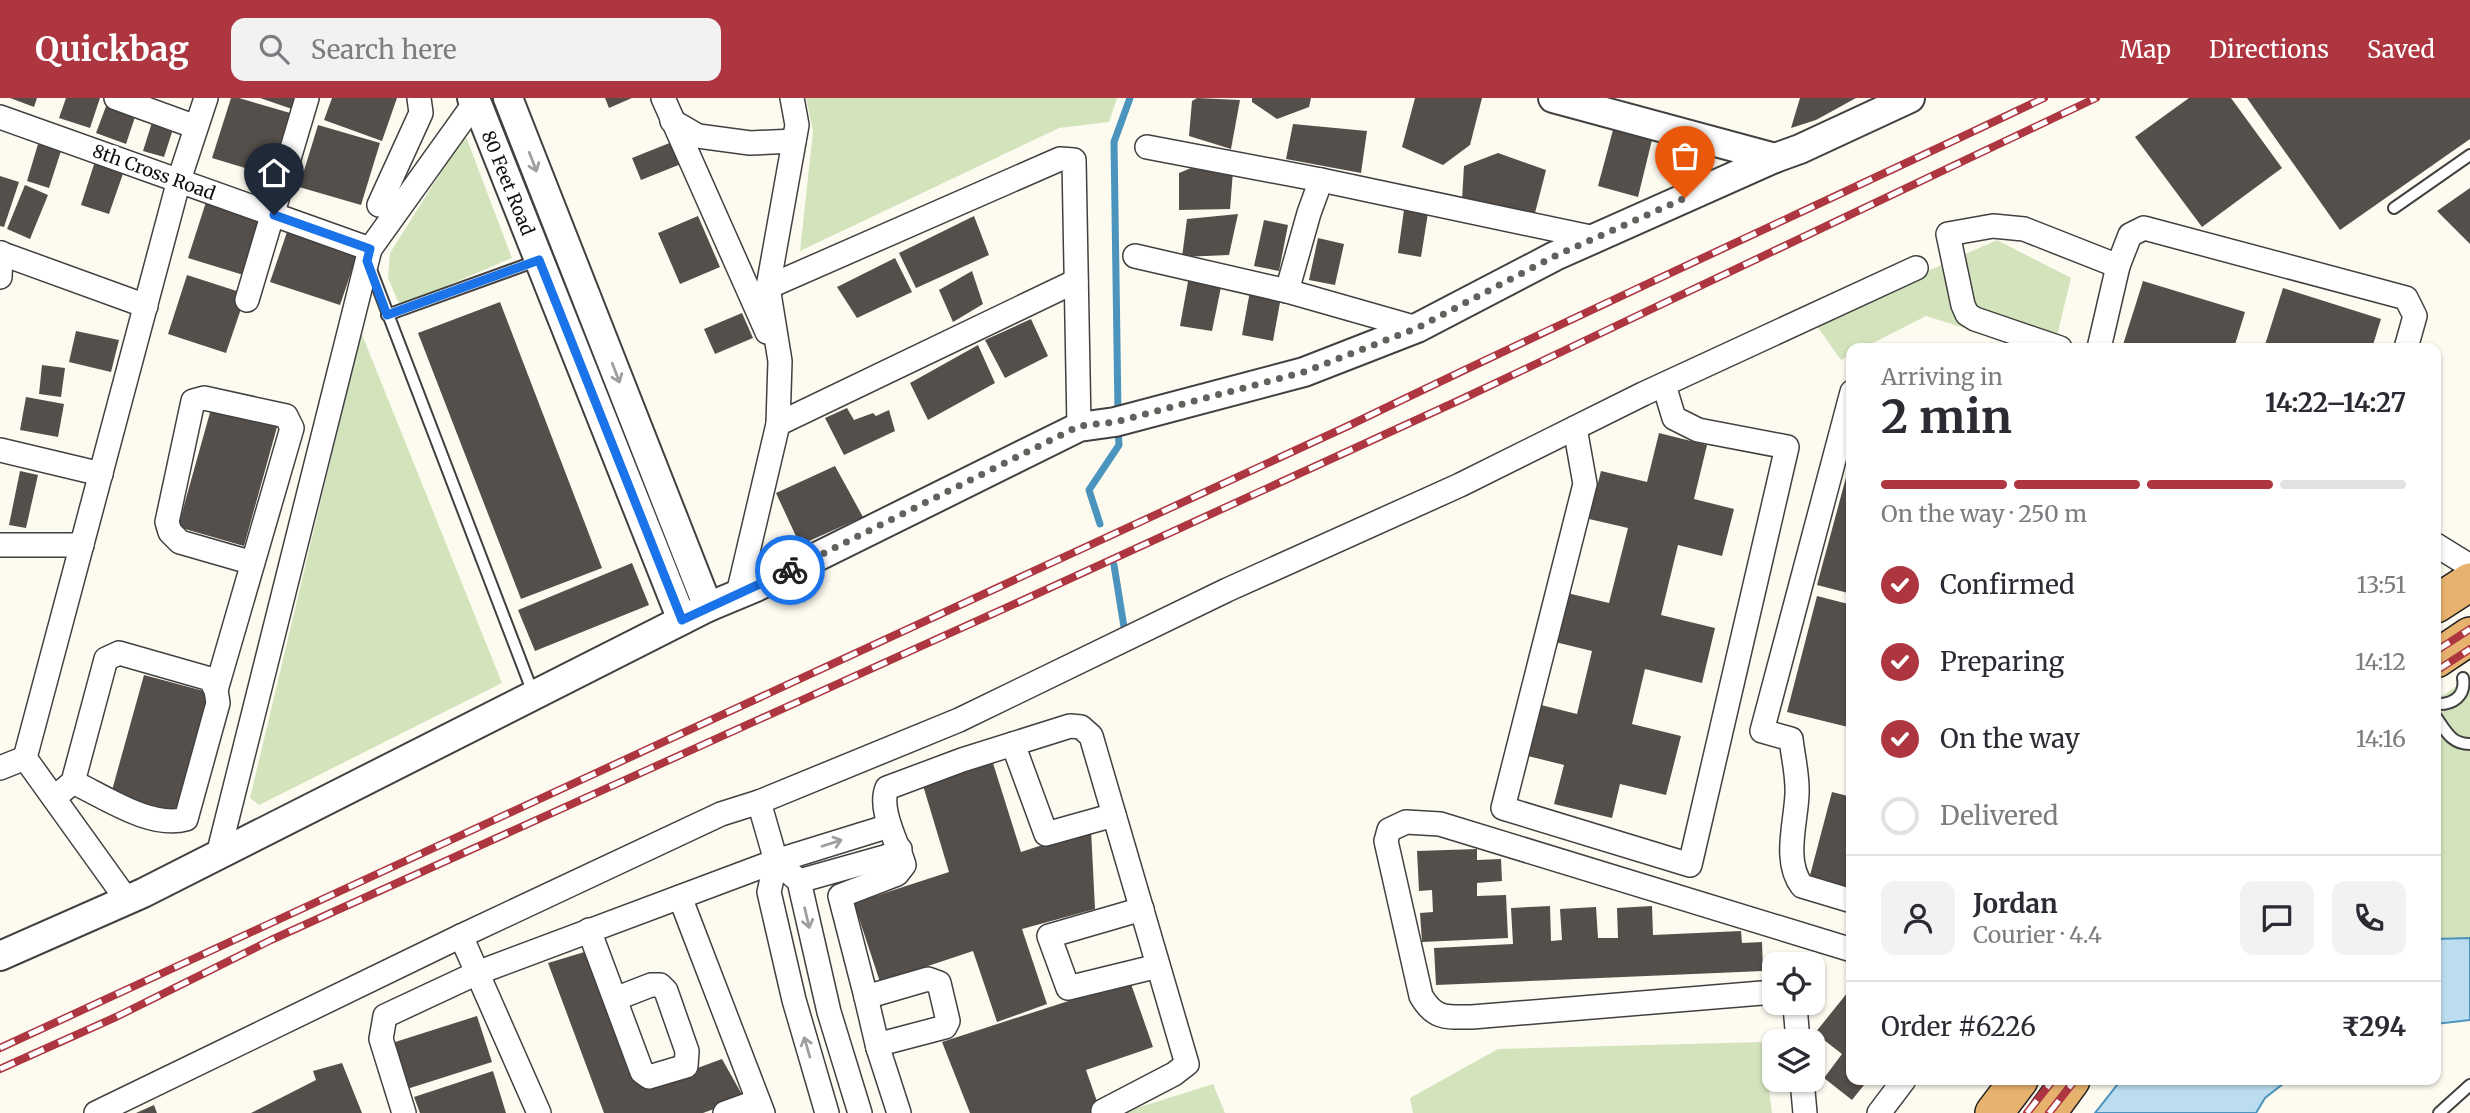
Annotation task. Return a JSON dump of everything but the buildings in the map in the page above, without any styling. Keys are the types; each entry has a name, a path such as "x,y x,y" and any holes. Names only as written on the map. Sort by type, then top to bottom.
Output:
{"highway":[{"path":"2441,601 2470,582"},
{"path":"1994,1113 2016,1085"},
{"path":"2047,1113 2067,1085"}],"street":[{"path":"116,98 196,127"},
{"path":"25,758 179,180 206,98"},
{"path":"247,300 307,98"},
{"path":"379,205 421,113 419,98"},
{"name":"80 Feet Road","path":"508,98 708,607"},
{"path":"663,98 780,361"},
{"path":"738,594 778,424 780,361 768,287 797,125 792,98"},
{"path":"1553,98 1775,158"},
{"path":"0,956 127,900 533,694 1079,426 1122,421 1304,372 1417,328 1555,256 1910,98"},
{"path":"218,855 369,255 475,99"},
{"name":"80 Feet Road","path":"475,99 682,620"},
{"name":"8th Cross Road","path":"0,117 274,215 369,255"},
{"path":"672,121 698,136 750,143 794,141"},
{"path":"1147,146 1595,238"},
{"path":"768,287 1060,159 1073,160 1079,426"},
{"path":"1287,291 1321,180"},
{"path":"2045,343 1967,314 1948,234 1993,226 2024,229 2119,266"},
{"path":"2100,343 2119,266 2130,235 2144,228 2406,298 2414,316 2407,343"},
{"path":"0,277 0,253 146,306"},
{"path":"1135,256 1287,291 1417,328"},
{"path":"96,1113 461,936 721,814 759,802 960,720 1179,613 1460,485 1664,385 1916,268"},
{"path":"778,424 1076,281"},
{"path":"1575,428 1585,484 1503,808 1690,865 1787,447 1698,430 1674,418 1664,385"},
{"path":"216,690 253,564 292,428 286,416 204,398 193,401 167,522 170,532 180,542 253,564"},
{"path":"1846,415 1762,731 1791,739 1797,792 1792,861 1797,879 1802,886 1846,899"},
{"path":"0,450 101,474"},
{"path":"0,545 82,545"},
{"path":"2441,548 2470,566"},
{"path":"54,798 73,782 106,659 119,653 210,679 216,690 218,703 186,819 174,822 155,821 73,782"},
{"path":"900,1113 878,1048 840,896 897,874 904,865 889,826 885,794 887,788 962,760 1070,726 1081,727 1090,736 1187,1064 1174,1074 1103,1111 1104,1113"},
{"path":"1013,744 1046,834 1114,815"},
{"path":"25,758 127,900"},
{"path":"0,768 25,758"},
{"path":"759,802 776,861 769,892 794,1000 827,1113"},
{"path":"1762,993 1472,1017 1444,1017 1429,1010 1421,996 1386,841 1390,830 1406,822 1440,824 1846,948"},
{"path":"404,1113 381,1039 386,1016 477,972 776,861 889,826"},
{"path":"799,881 888,856 900,849"},
{"path":"776,861 799,881 829,1012 860,1113"},
{"path":"680,897 760,1107 725,1113"},
{"path":"1142,909 1049,936 1068,988 1158,966"},
{"path":"589,930 615,999"},
{"path":"461,936 539,1113"},
{"path":"866,997 928,979 939,983 948,1021 945,1027 884,1043 878,1048"},
{"path":"1879,1113 1900,1085"},
{"path":"1803,1092 1805,1113"}],"lane":[{"path":"2394,208 2470,155"},
{"path":"369,255 387,315 533,694"},
{"path":"387,315 539,260"},
{"path":"2454,659 2470,688"},
{"path":"2441,704 2460,696 2464,689 2454,659"},
{"path":"2441,724 2450,738 2456,742 2470,744"},
{"path":"2439,1113 2470,1085"}],"green space":[{"path":"806,98 1117,98 1109,122 1059,128 800,251 813,131"},
{"path":"508,120 679,558 669,562 498,124"},
{"path":"465,134 512,258 400,306 388,278 390,253"},
{"path":"1997,240 2071,278 2055,343 2012,343 1926,316 1873,343 1846,343 1846,357 1841,360 1814,322"},
{"path":"361,332 502,683 259,805 250,798"},
{"path":"2470,677 2470,938 2441,939 2441,697"},
{"path":"1762,1042 1762,1092 1769,1092 1772,1113 1413,1113 1410,1098 1498,1049"},
{"path":"1213,1084 1225,1113 1121,1113"}],"water":[{"path":"2470,938 2470,1020 2441,1023 2441,939"},
{"path":"2117,1085 2282,1085 2265,1098 2256,1113 2095,1113"}],"waterway":[{"path":"1118,413 1114,142 1130,98"},
{"path":"1100,524 1089,490 1119,445 1118,428"},
{"path":"1114,565 1124,627"}],"railway":[{"path":"0,1048 1348,426 2044,98"},
{"path":"0,1069 116,1017 271,940 1462,399 2096,98"},
{"path":"2441,648 2470,629"},
{"path":"2441,668 2470,649"},
{"path":"2027,1113 2049,1085"},
{"path":"2049,1113 2071,1085"}],"way so far":[{"path":"790,570 1079,426 1115,422 1304,372 1417,328 1555,256 1685,198"}],"route":[{"path":"274,215 370,249 367,261 387,315 539,260 682,620 790,570"}]}
